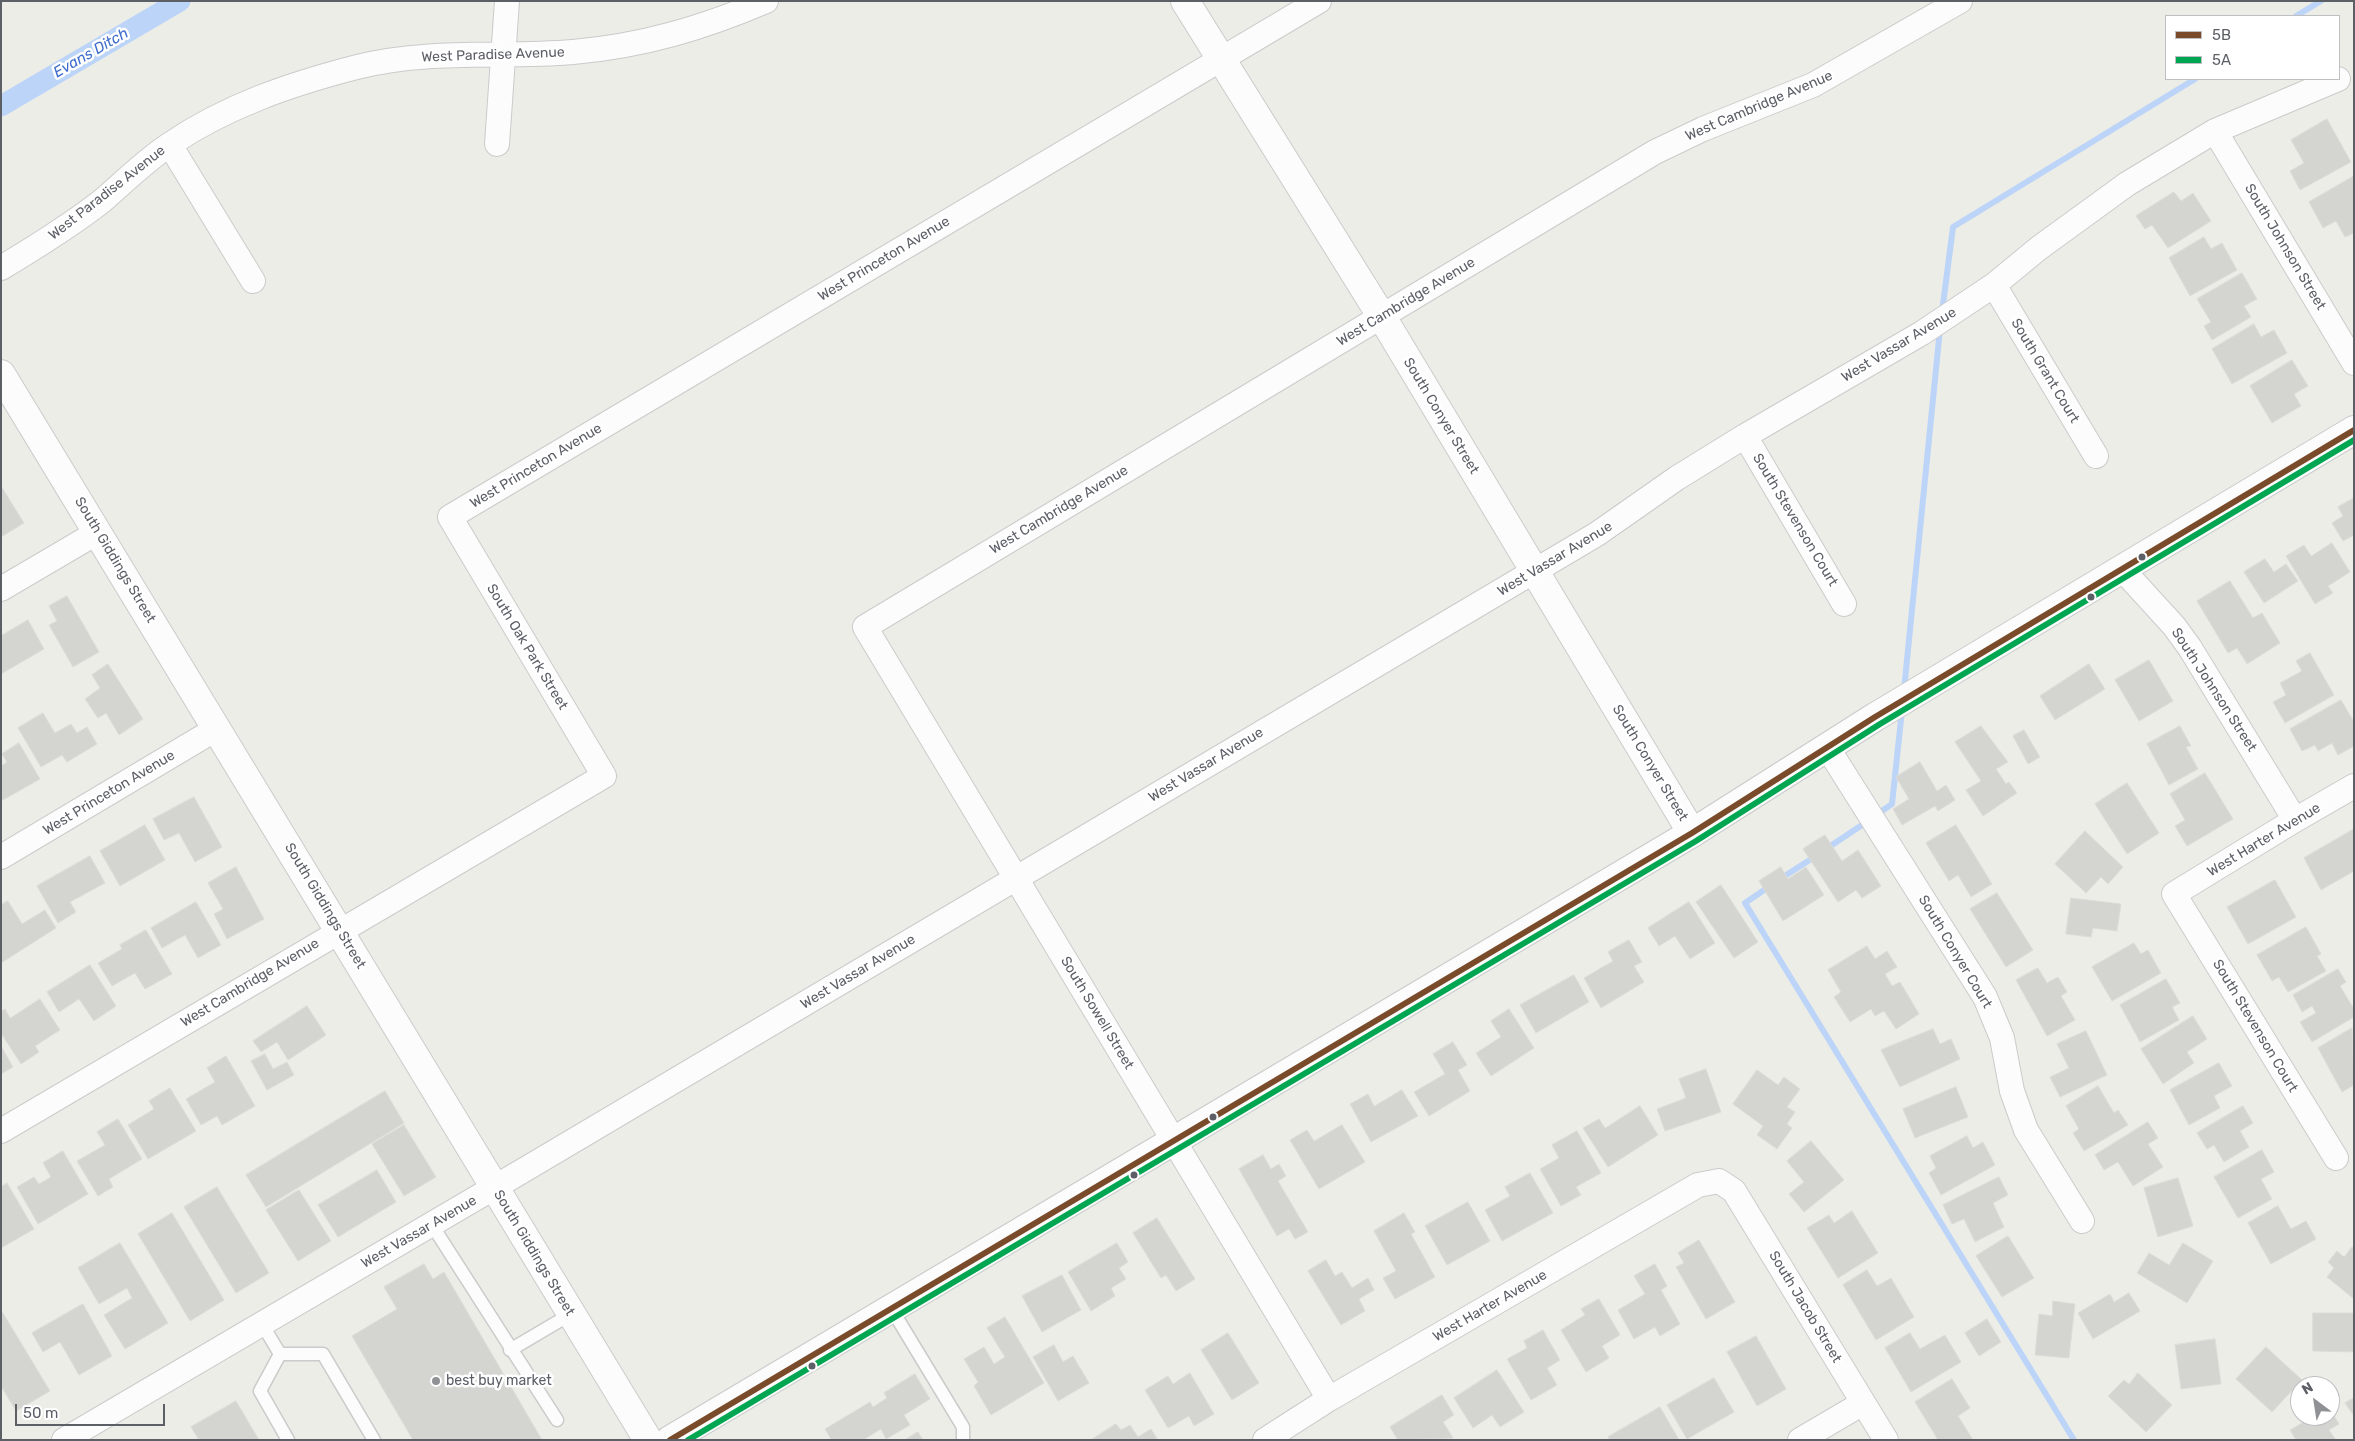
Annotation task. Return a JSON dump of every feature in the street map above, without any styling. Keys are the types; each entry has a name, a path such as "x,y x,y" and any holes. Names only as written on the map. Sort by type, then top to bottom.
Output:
{"street":[{"path":"497,144 506,1"},
{"name":"West Paradise Avenue","path":"1,268 61,232 170,145 224,113 287,86 360,66 434,55 573,52 655,40 718,22 766,1"},
{"name":"South Conyer Street","path":"1185,1 1382,317 1692,833"},
{"name":"West Princeton Avenue","path":"450,517 1319,1"},
{"name":"West Cambridge Avenue","path":"865,627 1655,152 1703,129 1813,85 1960,1"},
{"name":"West Vassar Avenue","path":"2340,78 2354,72"},
{"name":"West Vassar Avenue","path":"64,1440 494,1188 1597,534 1677,478 1745,436 1922,334 1994,285 2038,248 2127,184 2215,131 2336,80"},
{"name":"South Johnson Street","path":"2215,131 2354,363"},
{"path":"170,145 253,281"},
{"name":"South Grant Court","path":"1994,285 2096,456"},
{"name":"South Giddings Street","path":"1,374 648,1440"},
{"path":"670,1440 1692,833 1827,747 2121,568 2354,430"},
{"name":"South Stevenson Court","path":"1745,436 1844,604"},
{"name":"South Oak Park Street","path":"450,517 604,776"},
{"path":"1,589 98,532"},
{"name":"South Johnson Street","path":"2121,568 2190,648 2295,820"},
{"name":"South Sowell Street","path":"865,627 1014,878 1175,1141 1329,1399"},
{"name":"West Princeton Avenue","path":"1,857 216,729"},
{"name":"South Conyer Court","path":"1827,747 1985,997 2002,1038 2012,1091 2026,1130 2082,1221"},
{"name":"West Cambridge Avenue","path":"1,1131 604,776"},
{"name":"West Harter Avenue","path":"2174,894 2354,786"},
{"name":"South Stevenson Court","path":"2174,894 2336,1158"},
{"name":"West Harter Avenue","path":"1265,1440 1329,1399 1698,1185 1719,1180"},
{"name":"South Jacob Street","path":"1719,1180 1734,1190 1886,1440"},
{"path":"1800,1440 1863,1403"}],"lane":[{"path":"432,1224 510,1350 557,1420"},
{"path":"891,1308 963,1427 963,1440"},
{"path":"510,1350 571,1314"},
{"path":"262,1324 280,1354"},
{"path":"280,1354 260,1391 288,1440"},
{"path":"280,1354 322,1354 374,1440"}],"building":[{"path":"2327,119 2351,162 2300,190 2290,171 2304,163 2291,140"},
{"path":"2354,176 2354,233 2345,237 2336,221 2323,228 2309,202"},
{"path":"2174,192 2181,201 2193,193 2211,221 2168,248 2152,225 2145,229 2136,216"},
{"path":"2204,237 2211,249 2222,243 2237,270 2190,296 2169,258"},
{"path":"2242,273 2257,299 2244,306 2251,317 2212,340 2204,326 2211,322 2197,299"},
{"path":"2254,324 2261,337 2274,330 2287,353 2232,384 2212,349"},
{"path":"2292,360 2308,386 2294,394 2301,406 2272,423 2250,386"},
{"path":"1,486 24,523 1,537"},
{"path":"2354,498 2354,535 2343,541 2332,523 2343,516 2338,507"},
{"path":"2332,543 2350,572 2328,586 2333,593 2315,604 2286,556 2304,545 2311,556"},
{"path":"2265,559 2274,572 2286,564 2298,581 2264,603 2244,572"},
{"path":"2230,581 2253,618 2262,613 2280,643 2247,664 2237,648 2228,653 2197,601"},
{"path":"67,596 99,652 73,667 49,625 57,621 49,606"},
{"path":"28,620 44,649 1,674 1,636"},
{"path":"2310,653 2334,695 2285,723 2273,702 2286,695 2280,683 2302,671 2296,661"},
{"path":"2149,660 2173,701 2139,721 2115,680"},
{"path":"108,664 143,719 119,735 106,713 98,718 85,699 100,688 92,675"},
{"path":"2089,664 2105,689 2055,720 2040,696"},
{"path":"2341,700 2354,722 2354,746 2338,755 2332,743 2318,751 2315,745 2302,751 2290,729"},
{"path":"43,713 55,733 71,724 77,733 87,727 97,744 67,762 62,755 41,767 18,728"},
{"path":"1981,726 2008,762 1996,769 2006,784 2009,782 2017,793 1983,816 1966,790 1981,781 1955,742"},
{"path":"2180,726 2191,746 2186,747 2198,769 2169,785 2147,744"},
{"path":"2024,730 2040,757 2028,764 2013,736"},
{"path":"19,743 40,779 1,801 1,766 7,762 2,754"},
{"path":"1920,762 1937,791 1946,785 1955,800 1938,811 1935,806 1902,825 1893,809 1909,799 1896,777"},
{"path":"2205,773 2233,819 2187,846 2175,826 2185,820 2170,794"},
{"path":"2127,783 2159,833 2127,854 2095,804"},
{"path":"194,797 222,847 195,862 179,833 164,840 153,819"},
{"path":"145,825 165,860 120,886 100,851"},
{"path":"1956,825 1992,884 1971,897 1958,875 1949,881 1926,843"},
{"path":"2354,829 2354,871 2321,890 2304,858"},
{"path":"2085,831 2123,867 2108,884 2101,877 2086,893 2055,864"},
{"path":"1825,835 1842,861 1858,850 1881,886 1862,898 1856,890 1838,902 1803,849"},
{"path":"90,856 105,883 70,902 76,912 58,923 37,886"},
{"path":"236,867 264,919 227,939 214,914 223,909 208,883"},
{"path":"1781,867 1788,879 1806,867 1824,895 1783,921 1759,881"},
{"path":"2275,880 2296,917 2248,944 2227,907"},
{"path":"1721,885 1758,942 1734,958 1696,902"},
{"path":"1997,893 2033,950 2006,967 1970,909"},
{"path":"2071,898 2121,904 2117,931 2093,928 2091,937 2066,934"},
{"path":"8,901 22,924 45,910 56,928 1,963 1,905"},
{"path":"196,902 221,945 198,958 185,935 162,948 151,928"},
{"path":"1689,902 1715,943 1690,959 1675,936 1659,946 1648,928"},
{"path":"2306,927 2321,954 2317,956 2326,971 2288,992 2279,977 2272,981 2257,955"},
{"path":"146,930 172,974 145,989 135,973 112,986 98,963 122,949 120,945"},
{"path":"1629,940 1642,962 1634,966 1644,982 1601,1008 1584,978 1613,961 1608,952"},
{"path":"2134,943 2141,954 2148,950 2161,973 2112,1001 2092,967"},
{"path":"1867,946 1875,959 1887,951 1897,967 1885,974 1892,986 1900,982 1919,1014 1896,1029 1884,1011 1875,1016 1871,1009 1850,1022 1834,997 1841,992 1828,970"},
{"path":"90,965 116,1006 94,1021 79,999 59,1012 47,992"},
{"path":"2038,968 2047,983 2058,977 2067,992 2061,996 2075,1020 2047,1036 2016,980"},
{"path":"2338,969 2346,982 2340,986 2354,1009 2354,1017 2312,1042 2300,1022 2316,1013 2312,1006 2302,1012 2293,995"},
{"path":"1574,975 1589,1002 1536,1033 1520,1005"},
{"path":"2166,979 2180,1003 2172,1007 2179,1020 2140,1042 2120,1005"},
{"path":"40,999 60,1030 35,1046 39,1052 21,1064 1,1033 1,1011 5,1009 10,1018"},
{"path":"307,1006 326,1035 288,1060 277,1042 261,1052 253,1041"},
{"path":"1509,1009 1534,1048 1491,1076 1476,1053 1501,1037 1491,1021"},
{"path":"2193,1016 2207,1039 2187,1052 2194,1063 2163,1084 2141,1049"},
{"path":"2352,1028 2354,1085 2342,1092 2318,1048"},
{"path":"1933,1029 1940,1044 1951,1039 1960,1059 1900,1087 1881,1050"},
{"path":"2086,1031 2107,1075 2060,1097 2050,1077 2069,1068 2057,1044"},
{"path":"1453,1042 1467,1065 1458,1070 1470,1091 1429,1116 1414,1092 1445,1074 1433,1054"},
{"path":"1,1046 13,1067 1,1074"},
{"path":"265,1054 273,1069 287,1062 294,1075 267,1090 251,1061"},
{"path":"226,1056 255,1106 222,1125 217,1116 201,1125 186,1099 215,1082 207,1068"},
{"path":"2219,1063 2232,1086 2214,1096 2220,1108 2189,1125 2170,1090"},
{"path":"1706,1069 1721,1112 1665,1131 1657,1109 1686,1098 1679,1079"},
{"path":"1757,1070 1778,1085 1784,1077 1800,1089 1787,1107 1795,1112 1787,1124 1792,1128 1777,1149 1757,1135 1763,1126 1733,1104"},
{"path":"2098,1086 2114,1113 2118,1110 2128,1125 2084,1151 2073,1133 2079,1129 2066,1106"},
{"path":"1956,1087 1968,1117 1915,1138 1903,1109"},
{"path":"170,1088 196,1131 148,1159 128,1125 154,1109 149,1101"},
{"path":"1402,1090 1418,1116 1371,1142 1350,1104 1368,1094 1374,1106"},
{"path":"385,1091 404,1123 266,1207 246,1175"},
{"path":"1640,1106 1658,1135 1608,1167 1583,1128 1599,1119 1605,1128"},
{"path":"2243,1106 2253,1123 2240,1131 2249,1147 2224,1162 2214,1145 2207,1149 2197,1133"},
{"path":"118,1119 142,1159 109,1179 113,1187 98,1196 77,1161 105,1145 97,1132"},
{"path":"2148,1122 2158,1138 2148,1144 2163,1167 2133,1186 2118,1162 2104,1170 2095,1155"},
{"path":"404,1125 436,1177 404,1196 372,1144"},
{"path":"1342,1125 1365,1162 1319,1189 1290,1140 1307,1130 1314,1141"},
{"path":"1577,1131 1601,1173 1576,1187 1581,1195 1561,1206 1540,1169 1559,1158 1552,1145"},
{"path":"1967,1136 1973,1148 1983,1142 1995,1165 1941,1195 1929,1173 1936,1168 1930,1156"},
{"path":"1811,1141 1844,1180 1804,1212 1789,1194 1804,1182 1787,1161"},
{"path":"2262,1150 2274,1172 2261,1179 2272,1199 2238,1218 2214,1177"},
{"path":"63,1151 88,1194 38,1224 17,1187 34,1177 39,1184 51,1177 43,1163"},
{"path":"1263,1155 1271,1169 1279,1164 1286,1176 1278,1181 1308,1232 1295,1239 1289,1229 1277,1236 1239,1169"},
{"path":"377,1170 396,1202 338,1237 318,1205"},
{"path":"1530,1173 1553,1213 1502,1241 1485,1210 1510,1196 1505,1187"},
{"path":"1999,1177 2008,1195 1993,1203 2004,1227 1975,1242 1964,1219 1952,1224 1943,1205"},
{"path":"2178,1178 2193,1226 2158,1237 2144,1188"},
{"path":"7,1183 34,1229 1,1248 1,1187"},
{"path":"217,1187 269,1273 236,1293 184,1207"},
{"path":"299,1190 331,1241 298,1261 266,1210"},
{"path":"1468,1202 1490,1241 1447,1265 1425,1226"},
{"path":"2278,1206 2291,1229 2306,1221 2316,1239 2271,1264 2248,1223"},
{"path":"1852,1211 1878,1253 1838,1278 1807,1228 1829,1215 1834,1223"},
{"path":"172,1213 224,1300 190,1321 138,1234"},
{"path":"1404,1213 1415,1232 1411,1234 1435,1277 1395,1299 1383,1278 1396,1271 1374,1231"},
{"path":"1157,1218 1195,1279 1176,1291 1166,1275 1161,1278 1133,1233"},
{"path":"2008,1236 2034,1278 2002,1297 1976,1256"},
{"path":"1699,1240 1735,1302 1706,1319 1676,1267 1684,1263 1678,1253"},
{"path":"120,1243 168,1323 125,1349 104,1315 132,1298 127,1288 99,1304 78,1268"},
{"path":"1117,1243 1128,1262 1119,1268 1126,1279 1111,1288 1115,1296 1091,1311 1068,1272"},
{"path":"2183,1243 2213,1261 2187,1303 2137,1273 2149,1253 2169,1265"},
{"path":"2352,1247 2354,1249 2354,1299 2327,1277 2334,1268 2328,1262 2337,1251 2344,1257"},
{"path":"1326,1260 1335,1276 1342,1272 1352,1288 1368,1278 1374,1290 1359,1299 1365,1311 1341,1325 1308,1271"},
{"path":"424,1264 433,1279 444,1272 542,1440 413,1440 352,1336 397,1309 384,1287"},
{"path":"1655,1264 1667,1286 1661,1290 1680,1324 1660,1336 1655,1327 1634,1339 1618,1310 1645,1294 1634,1276"},
{"path":"1867,1270 1877,1286 1891,1278 1914,1317 1876,1340 1843,1285"},
{"path":"1062,1275 1081,1310 1042,1332 1022,1296"},
{"path":"2129,1293 2140,1311 2093,1339 2078,1313 2110,1294 2114,1302"},
{"path":"1599,1299 1620,1335 1602,1346 1609,1358 1586,1372 1561,1330 1585,1315 1581,1309"},
{"path":"2053,1301 2075,1304 2069,1358 2035,1355 2039,1314 2052,1316"},
{"path":"83,1304 112,1356 79,1375 60,1342 43,1352 32,1333"},
{"path":"3,1313 50,1391 16,1411 1,1386 1,1314"},
{"path":"2313,1313 2354,1313 2354,1352 2313,1351"},
{"path":"1005,1317 1044,1383 991,1415 974,1386 978,1382 964,1359 984,1347 994,1364 1005,1357 987,1328"},
{"path":"1987,1319 2001,1342 1979,1356 1965,1333"},
{"path":"1543,1330 1560,1360 1547,1368 1557,1385 1531,1400 1507,1359 1527,1348 1524,1341"},
{"path":"1228,1333 1259,1383 1232,1400 1201,1350"},
{"path":"1910,1333 1920,1349 1945,1335 1961,1362 1911,1392 1885,1348"},
{"path":"1756,1336 1786,1389 1757,1406 1727,1352"},
{"path":"2215,1339 2221,1384 2181,1389 2175,1345"},
{"path":"1054,1345 1063,1362 1073,1356 1089,1383 1058,1401 1033,1357"},
{"path":"2266,1347 2298,1376 2290,1376 2290,1393 2272,1412 2236,1379"},
{"path":"1497,1370 1524,1412 1500,1427 1492,1415 1473,1428 1454,1398"},
{"path":"1190,1373 1214,1414 1194,1426 1189,1416 1168,1428 1145,1390 1168,1376 1173,1384"},
{"path":"2138,1373 2172,1405 2146,1432 2108,1396 2124,1380 2129,1384"},
{"path":"915,1374 930,1399 904,1415 910,1425 886,1439 881,1429 863,1440 829,1440 831,1439 825,1429 870,1402 873,1407 887,1398 884,1393"},
{"path":"1714,1378 1734,1412 1687,1439 1667,1405"},
{"path":"1952,1379 1970,1408 1958,1416 1973,1440 1938,1440 1915,1402"},
{"path":"1442,1395 1454,1415 1443,1422 1453,1438 1398,1440 1390,1427"},
{"path":"2354,1398 2354,1416 2345,1403"},
{"path":"236,1401 259,1440 199,1440 191,1427"},
{"path":"1660,1407 1679,1440 1610,1440 1608,1437"},
{"path":"1116,1424 1121,1430 1130,1425 1138,1437 1151,1429 1158,1440 1091,1440"},
{"path":"2297,1426 2336,1426 2329,1430 2336,1440 2296,1440 2290,1430"},
{"path":"918,1432 923,1440 905,1440"}],"waterway":[{"name":"Evans Ditch","path":"1,106 180,1"},
{"path":"2298,15 2321,1"},
{"path":"1942,312 1953,227 2193,80"},
{"path":"1904,690 1940,329"},
{"path":"1876,815 1892,804 1902,710"},
{"path":"1826,849 1868,821"},
{"path":"1780,879 1816,856"},
{"path":"1770,886 1745,903 2074,1440"}],"transit line":[{"name":"5B","path":"670,1440 1692,833 1875,717 2354,430"},
{"name":"5A","path":"688,1440 1696,841 1880,724 2354,440"}],"place":[{"name":"best buy market","path":"436,1381"}]}
